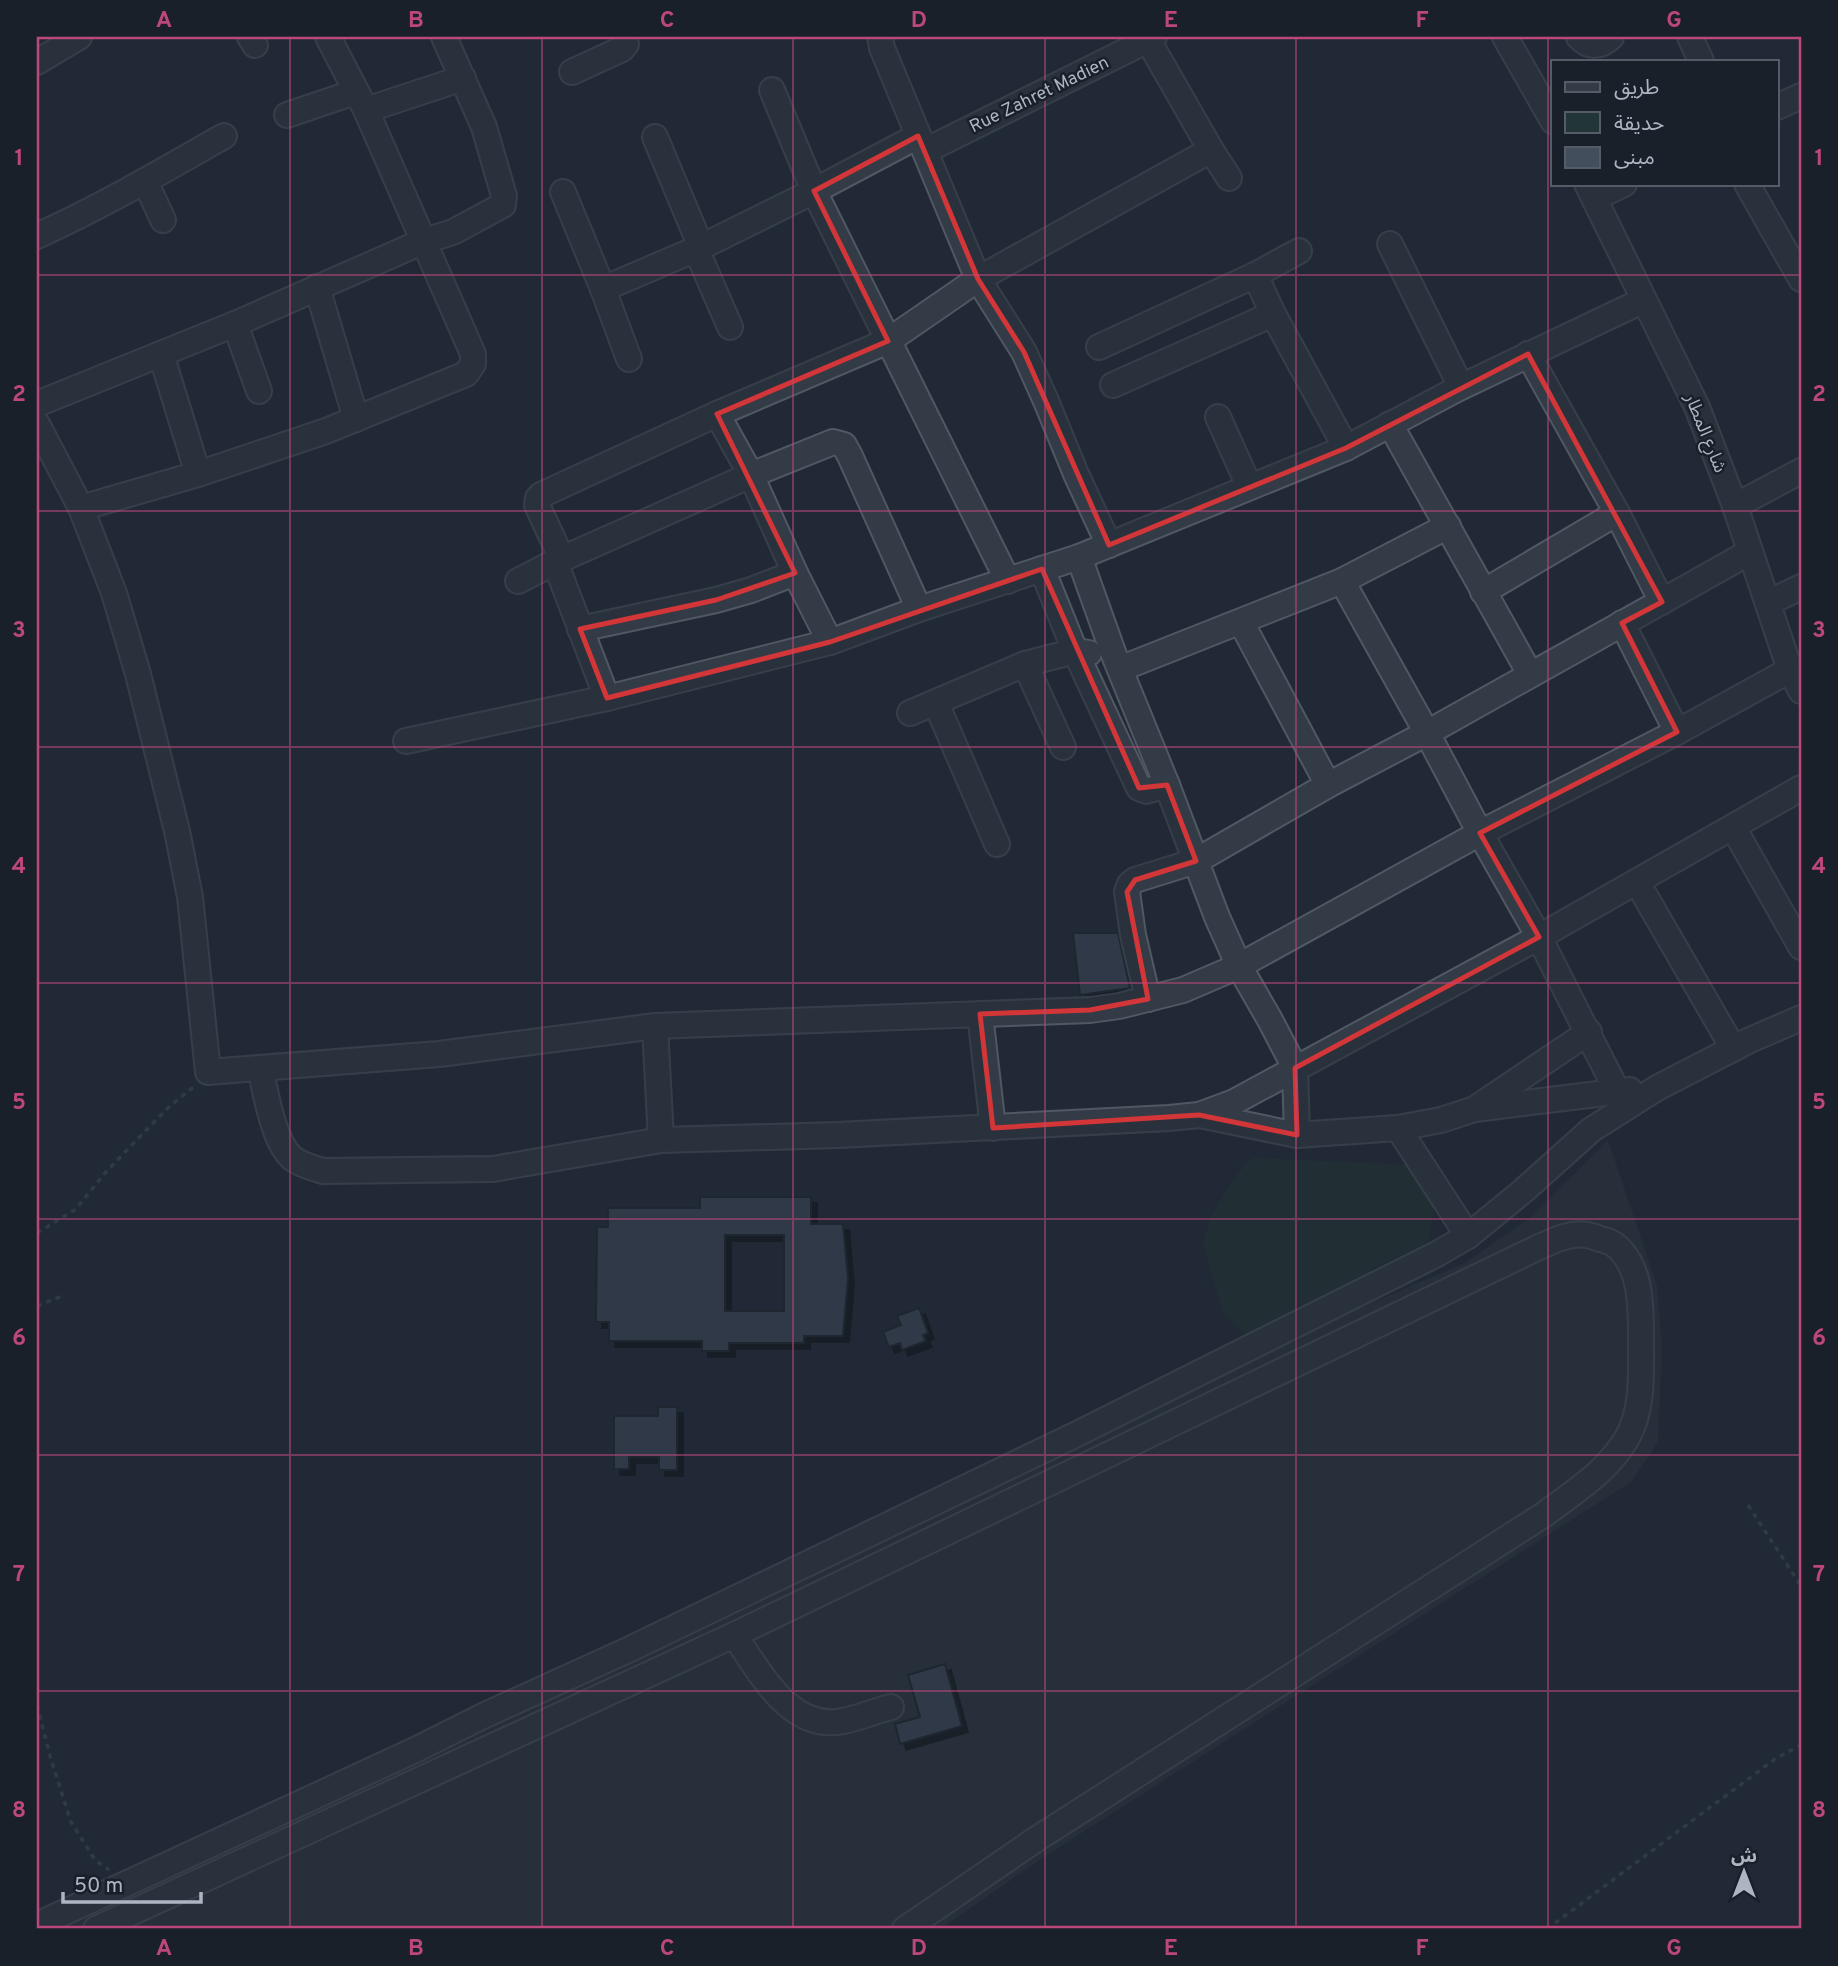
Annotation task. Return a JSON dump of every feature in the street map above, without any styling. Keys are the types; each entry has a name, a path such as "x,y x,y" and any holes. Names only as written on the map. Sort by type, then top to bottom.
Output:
{"street":[{"path":"37,62 79,37"},
{"path":"80,508 198,474 326,431 466,374 473,364 473,355 424,241 361,101 328,37"},
{"path":"37,404 354,274 424,241 453,232 503,205 503,196 484,127 444,37"},
{"path":"572,72 622,50 626,44 624,37"},
{"path":"880,37 882,48 978,279 1024,352 1109,545"},
{"path":"1505,37 1551,118"},
{"path":"1579,37 1588,44 1596,45 1611,37"},
{"path":"1690,37 1701,60"},
{"path":"1151,38 1229,178"},
{"name":"Rue Zahret Madien","path":"603,289 698,248 814,191 1151,38"},
{"path":"288,115 463,78"},
{"path":"772,90 814,191 1008,581"},
{"path":"1778,107 1801,96"},
{"path":"37,236 145,181 224,136"},
{"path":"655,137 730,327"},
{"path":"607,698 537,505 541,495 717,414 887,341 978,279 1211,150"},
{"path":"145,181 163,220"},
{"path":"1591,191 1615,186"},
{"path":"1748,186 1801,279"},
{"name":"شارع المطار","path":"1591,191 1697,407 1796,681"},
{"path":"563,192 629,359"},
{"path":"1390,244 1461,387"},
{"path":"1099,347 1255,275 1299,251"},
{"path":"1255,275 1273,314 1346,448"},
{"path":"317,287 356,419"},
{"path":"406,741 607,698 830,642 919,609 1079,557 1346,448 1461,387 1644,300"},
{"path":"1113,385 1273,314"},
{"path":"235,324 259,391"},
{"path":"161,355 198,474"},
{"path":"1528,355 1617,513 1662,601"},
{"path":"717,414 751,475 795,573 830,642"},
{"path":"1218,417 1249,486"},
{"path":"37,424 80,508 114,593 138,674 177,831 190,897 208,1072 439,1054 655,1026 1090,1010 1148,999 1183,990 1239,966 1480,833 1677,732 1796,681"},
{"path":"1390,424 1530,674"},
{"path":"518,581 558,560 833,442 844,445 919,609"},
{"path":"1735,506 1801,471"},
{"path":"1483,592 1617,513"},
{"path":"910,713 1026,664 1075,651 1117,662 1241,622 1342,581 1448,526"},
{"path":"1148,999 1133,935 1127,892 1135,880 1196,861 1750,552"},
{"path":"1079,557 1117,662 1217,917 1239,966 1295,1068 1297,1135"},
{"path":"1042,569 1075,651 1139,788 1146,791 1167,785"},
{"path":"580,629 716,600 795,573"},
{"path":"1342,581 1539,937 1617,1091"},
{"path":"1768,603 1801,587"},
{"path":"1241,622 1328,785"},
{"path":"1622,623 1677,732"},
{"path":"1026,664 1063,747"},
{"path":"936,703 997,844"},
{"path":"1199,1115 1234,1102 1539,937 1801,788"},
{"path":"1733,827 1801,947"},
{"path":"1637,882 1733,1048"},
{"path":"980,1014 993,1128"},
{"path":"37,1925 628,1650 1079,1433 1437,1254 1468,1236 1591,1130 1657,1088 1733,1048 1801,1018"},
{"path":"655,1026 661,1140"},
{"path":"1475,1109 1588,1032"},
{"path":"260,1068 278,1138 291,1157 305,1166 323,1171 493,1169 661,1140 993,1128 1199,1115 1297,1135 1398,1128 1441,1120 1475,1109 1657,1088"},
{"path":"1398,1128 1468,1236"},
{"path":"96,1929 734,1634 1548,1243 1566,1236 1591,1235 1614,1244 1631,1263 1638,1287 1641,1337 1641,1385 1637,1411 1628,1436 1614,1458 1545,1514 1038,1838 905,1929"},
{"path":"734,1634 786,1705 803,1716 822,1722 843,1721 891,1707"}],"path":[{"path":"37,1233 76,1209 105,1173 155,1121 208,1072"},
{"path":"37,1306 62,1296"},
{"path":"1748,1505 1801,1586"},
{"path":"37,1704 71,1822 95,1860 128,1884"},
{"path":"1547,1929 1775,1759 1801,1745"}],"highlighted area":[{"path":"918,136 978,279 1024,352 1109,545 1346,448 1528,354 1662,602 1622,623 1677,732 1480,833 1539,937 1295,1068 1297,1135 1199,1115 993,1128 980,1014 1090,1010 1148,999 1127,892 1135,880 1196,861 1167,785 1139,788 1042,569 830,642 607,698 580,629 716,600 795,573 717,414 888,341 814,191"}],"shaded area":[{"path":"1608,1140 1657,1286 1662,1346 1658,1442 1631,1482 1050,1853 940,1929 40,1929 681,1632 1360,1308 1465,1263 1531,1217"}],"green space":[{"path":"1252,1158 1413,1165 1434,1209 1428,1243 1372,1269 1367,1284 1252,1341 1223,1312 1203,1243 1211,1217 1232,1181"}],"building":[{"path":"1073,933 1118,933 1130,988 1080,995"},
{"path":"700,1197 811,1197 811,1224 843,1224 848,1278 843,1336 804,1336 804,1343 729,1343 729,1351 702,1351 702,1341 609,1341 609,1322 596,1322 597,1227 608,1227 608,1208 700,1208","holes":["725,1235 784,1235 784,1311 725,1311"]},
{"path":"919,1308 928,1333 923,1335 926,1341 902,1350 900,1343 889,1347 883,1332 901,1325 897,1316"},
{"path":"658,1407 677,1407 677,1470 659,1470 659,1457 629,1457 629,1469 614,1469 614,1416 658,1416"},
{"path":"945,1664 962,1726 900,1744 895,1724 920,1717 908,1675"}]}
